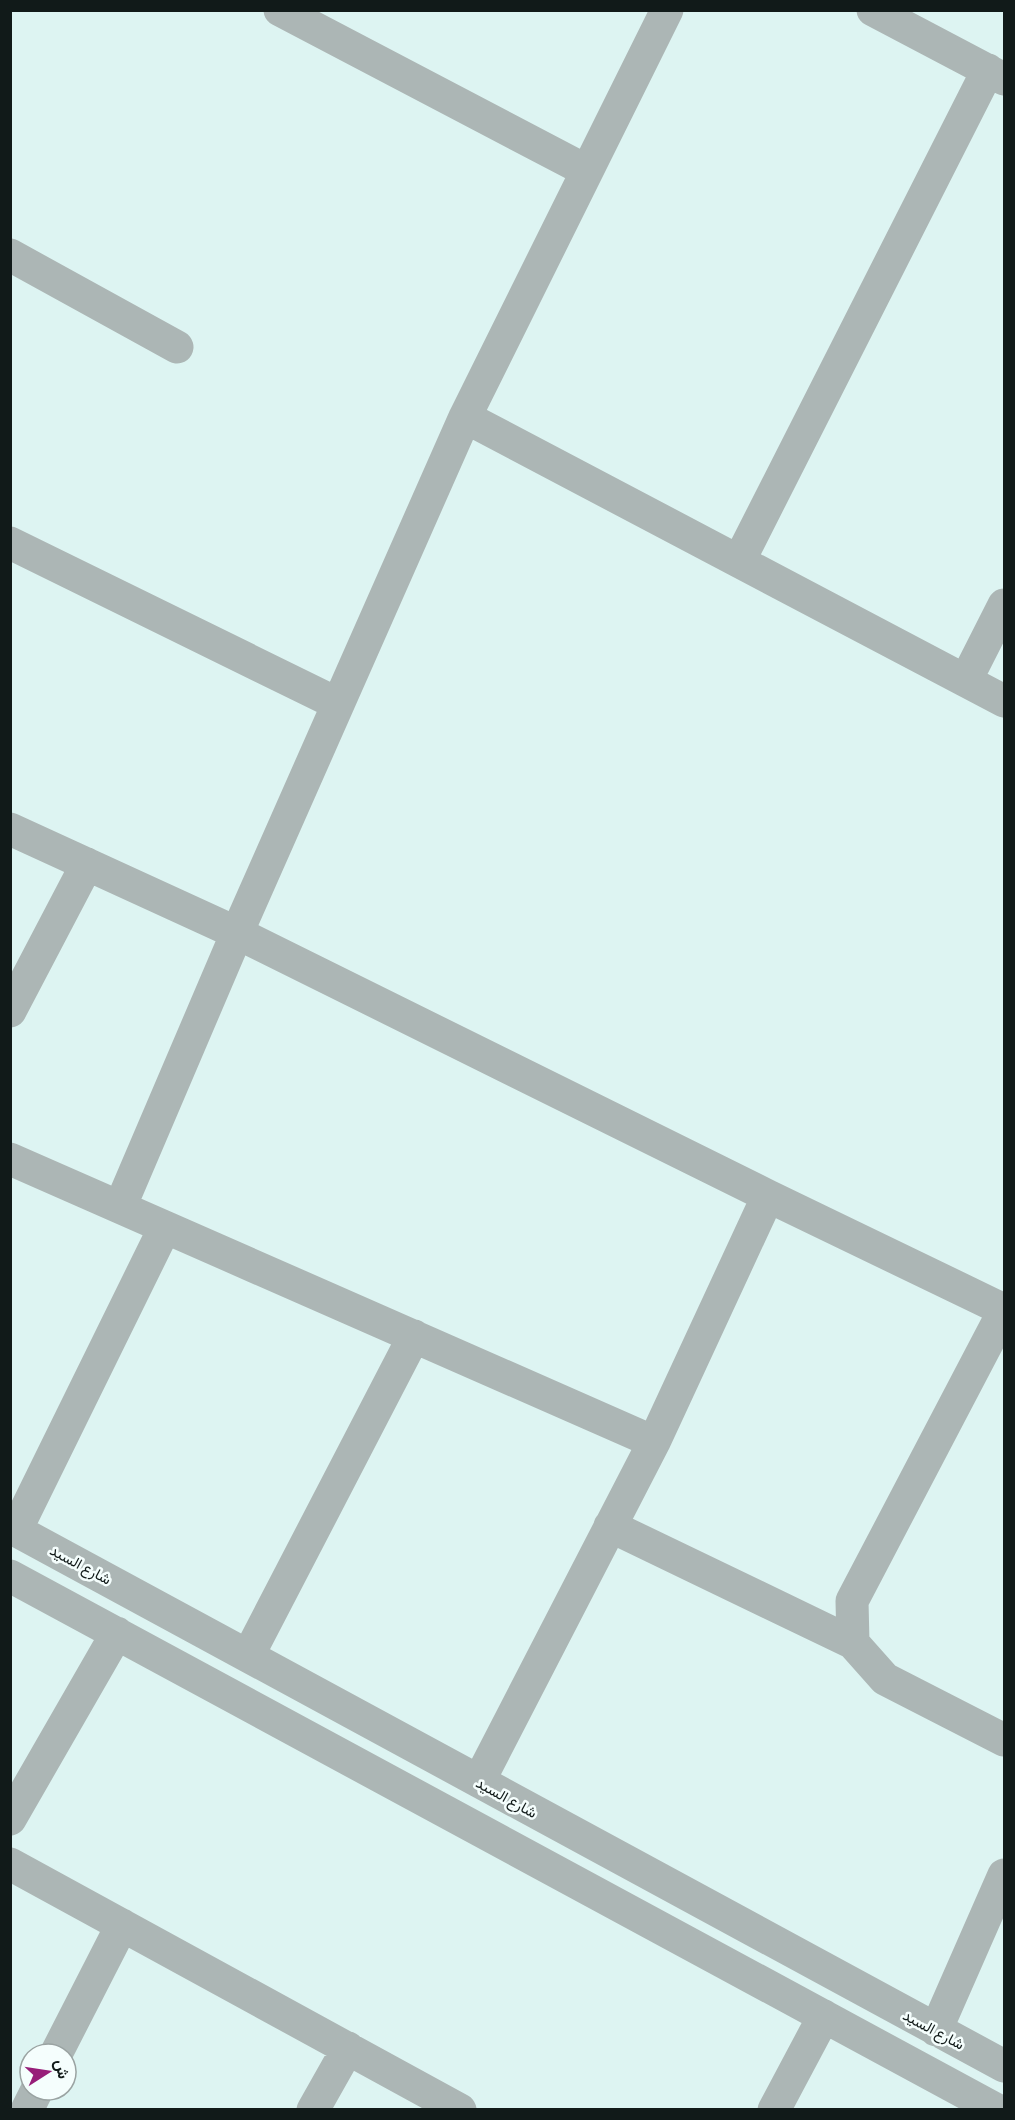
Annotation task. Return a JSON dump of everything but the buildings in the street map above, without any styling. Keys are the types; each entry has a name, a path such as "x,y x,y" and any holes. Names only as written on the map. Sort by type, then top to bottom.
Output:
{"street":[{"path":"280,10 587,171"},
{"path":"120,1207 237,933 465,417 667,10"},
{"path":"739,561 996,75 873,10"},
{"path":"10,255 177,347"},
{"path":"465,417 1005,700"},
{"path":"10,543 338,704"},
{"path":"966,680 1005,605"},
{"path":"10,829 237,933 768,1196 1005,1310 852,1601 853,1643"},
{"path":"10,1011 87,864"},
{"path":"10,1159 654,1442"},
{"path":"479,1781 654,1442 768,1196"},
{"path":"13,1528 165,1227"},
{"path":"249,1654 414,1336"},
{"path":"610,1526 853,1643 885,1679 1005,1740"},
{"name":"شارع السيد","path":"13,1528 1005,2066"},
{"path":"10,1576 997,2109"},
{"path":"10,1819 117,1634"},
{"path":"10,1864 460,2109"},
{"path":"936,2030 1005,1875"},
{"path":"62,2042 122,1925"},
{"path":"774,2109 824,2016"},
{"path":"314,2109 348,2048"}]}
